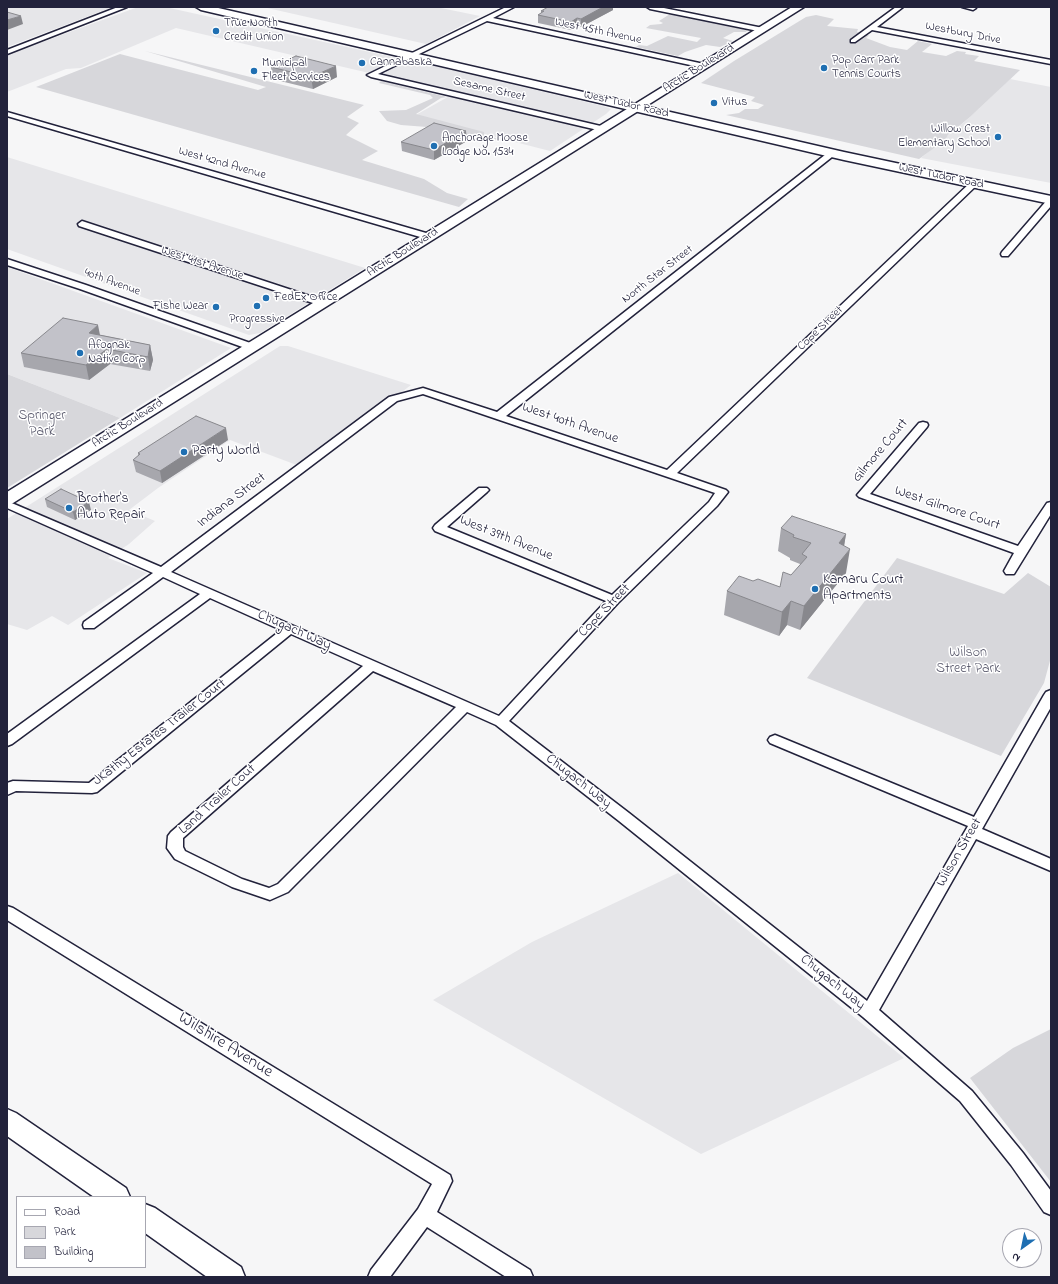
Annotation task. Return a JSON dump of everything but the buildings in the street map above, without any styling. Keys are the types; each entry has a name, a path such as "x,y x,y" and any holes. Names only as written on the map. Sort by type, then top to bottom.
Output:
{"main road":[{"name":"West Tudor Road","path":"201,7 412,56 1051,191"},
{"name":"West Tudor Road","path":"237,7 423,50 832,153 1051,200"},
{"name":"Arctic Boulevard","path":"7,499 800,7"},
{"path":"11,1130 114,1196"},
{"path":"146,1218 231,1277"}],"street":[{"path":"7,52 124,7"},
{"path":"412,56 511,7"},
{"path":"650,7 763,30"},
{"path":"853,41 900,7"},
{"path":"965,7 973,8"},
{"name":"West 45th Avenue","path":"487,19 704,66"},
{"name":"Westbury Drive","path":"871,28 1048,62"},
{"name":"Sesame Street","path":"412,56 371,75 602,129"},
{"path":"1048,62 1051,56"},
{"name":"West 42nd Avenue","path":"7,114 430,236"},
{"name":"North Star Street","path":"499,416 832,153"},
{"name":"Cope Street","path":"670,474 974,184"},
{"path":"1005,254 1051,200"},
{"name":"West 41st Avenue","path":"82,224 322,303"},
{"name":"40th Avenue","path":"7,262 83,287 252,347"},
{"name":"West 40th Avenue","path":"393,399 423,391 722,492 713,504"},
{"name":"Indiana Street","path":"89,625 161,573 393,399"},
{"name":"Gilmore Court","path":"863,495 923,425"},
{"name":"West 39th Avenue","path":"483,490 439,528 614,600"},
{"name":"West Gilmore Court","path":"863,495 1021,551"},
{"name":"Chugach Way","path":"7,504 208,594 502,722 869,1012 966,1096 1018,1159 1051,1206"},
{"name":"Cope Street","path":"502,722 614,600 713,504"},
{"path":"1010,571 1021,551 1050,508"},
{"path":"7,741 208,594"},
{"name":"JKathy Estates Trailer Court","path":"9,786 92,788 290,629"},
{"name":"Land Trailer Cout","path":"372,665 176,836 175,848 180,854 237,883 257,890 270,894 283,888 465,706"},
{"name":"Wilson Street","path":"869,1012 1051,695"},
{"path":"775,740 974,827 1051,865"},
{"name":"Wilshire Avenue","path":"7,912 443,1181 425,1215"},
{"path":"378,1277 425,1215 522,1277"}],"shaded area":[{"path":"7,7 113,7 7,47"},
{"path":"138,7 165,7 418,62 611,109 606,114 550,151 414,116 455,93 176,28 81,68 66,69 7,92 7,52 10,51 12,53"},
{"path":"263,7 436,7 480,16 426,44"},
{"name":"Willow Crest Elementary School","path":"1010,79 1051,87 1051,183 921,158 970,117"},
{"path":"7,157 365,268 260,333 249,335 7,249"},
{"path":"7,267 231,348 120,418 7,374"},
{"path":"280,346 288,346 411,385 302,467 230,440 158,488 129,510 155,521 129,544 108,558 147,573 68,625 52,616 27,630 7,624 7,519"},
{"path":"678,873 904,1058 701,1154 433,1000 532,942"}],"green space":[{"path":"670,14 747,30 746,32 734,32 723,38 733,41 720,47 706,45 678,56 636,47 639,45 647,46 668,36 697,42 701,38 646,28 650,25 663,23 659,21"},
{"path":"816,15 834,19 827,26 858,29 857,32 869,35 866,38 890,47 907,50 918,41 932,44 922,52 946,56 957,51 966,52 965,54 979,56 974,61 1020,70 970,117 948,135 945,140 919,159 726,115 739,113 745,109 758,109 764,105 751,101 755,97 701,83 806,17"},
{"path":"145,51 364,105 347,117 359,123 346,135 378,151 362,160 424,179 447,193 468,199 459,207 36,87 120,54 258,90 266,87"},
{"path":"381,81 447,97 441,98 416,114 484,132 484,135 500,139 461,135 440,128 401,125 387,121 379,111 406,110 433,98 430,95 379,83"},
{"name":"Springer Park","path":"7,374 120,418 7,488"},
{"name":"Wilson Street Park","path":"897,558 1004,594 1028,573 1051,587 1051,657 1044,683 1001,756 807,678"},
{"path":"1051,1029 1051,1182 970,1078 1013,1048"}],"place":[{"name":"True North Credit Union","path":"216,31"},
{"name":"Cannabaska","path":"362,63"},
{"name":"Pop Carr Park Tennis Courts","path":"824,68"},
{"name":"Municipal Fleet Services","path":"254,71"},
{"name":"Vitus","path":"714,103"},
{"name":"Willow Crest Elementary School","path":"998,137"},
{"name":"Anchorage Moose Lodge No. 1534","path":"434,146"},
{"name":"FedEx Office","path":"266,298"},
{"name":"Progressive","path":"257,306"},
{"name":"Fishe Wear","path":"216,307"},
{"name":"Afognak Native Corp","path":"80,353"},
{"name":"Party World","path":"184,452"},
{"name":"Brother's Auto Repair","path":"69,508"},
{"name":"Kamaru Court Apartments","path":"815,589"}]}
